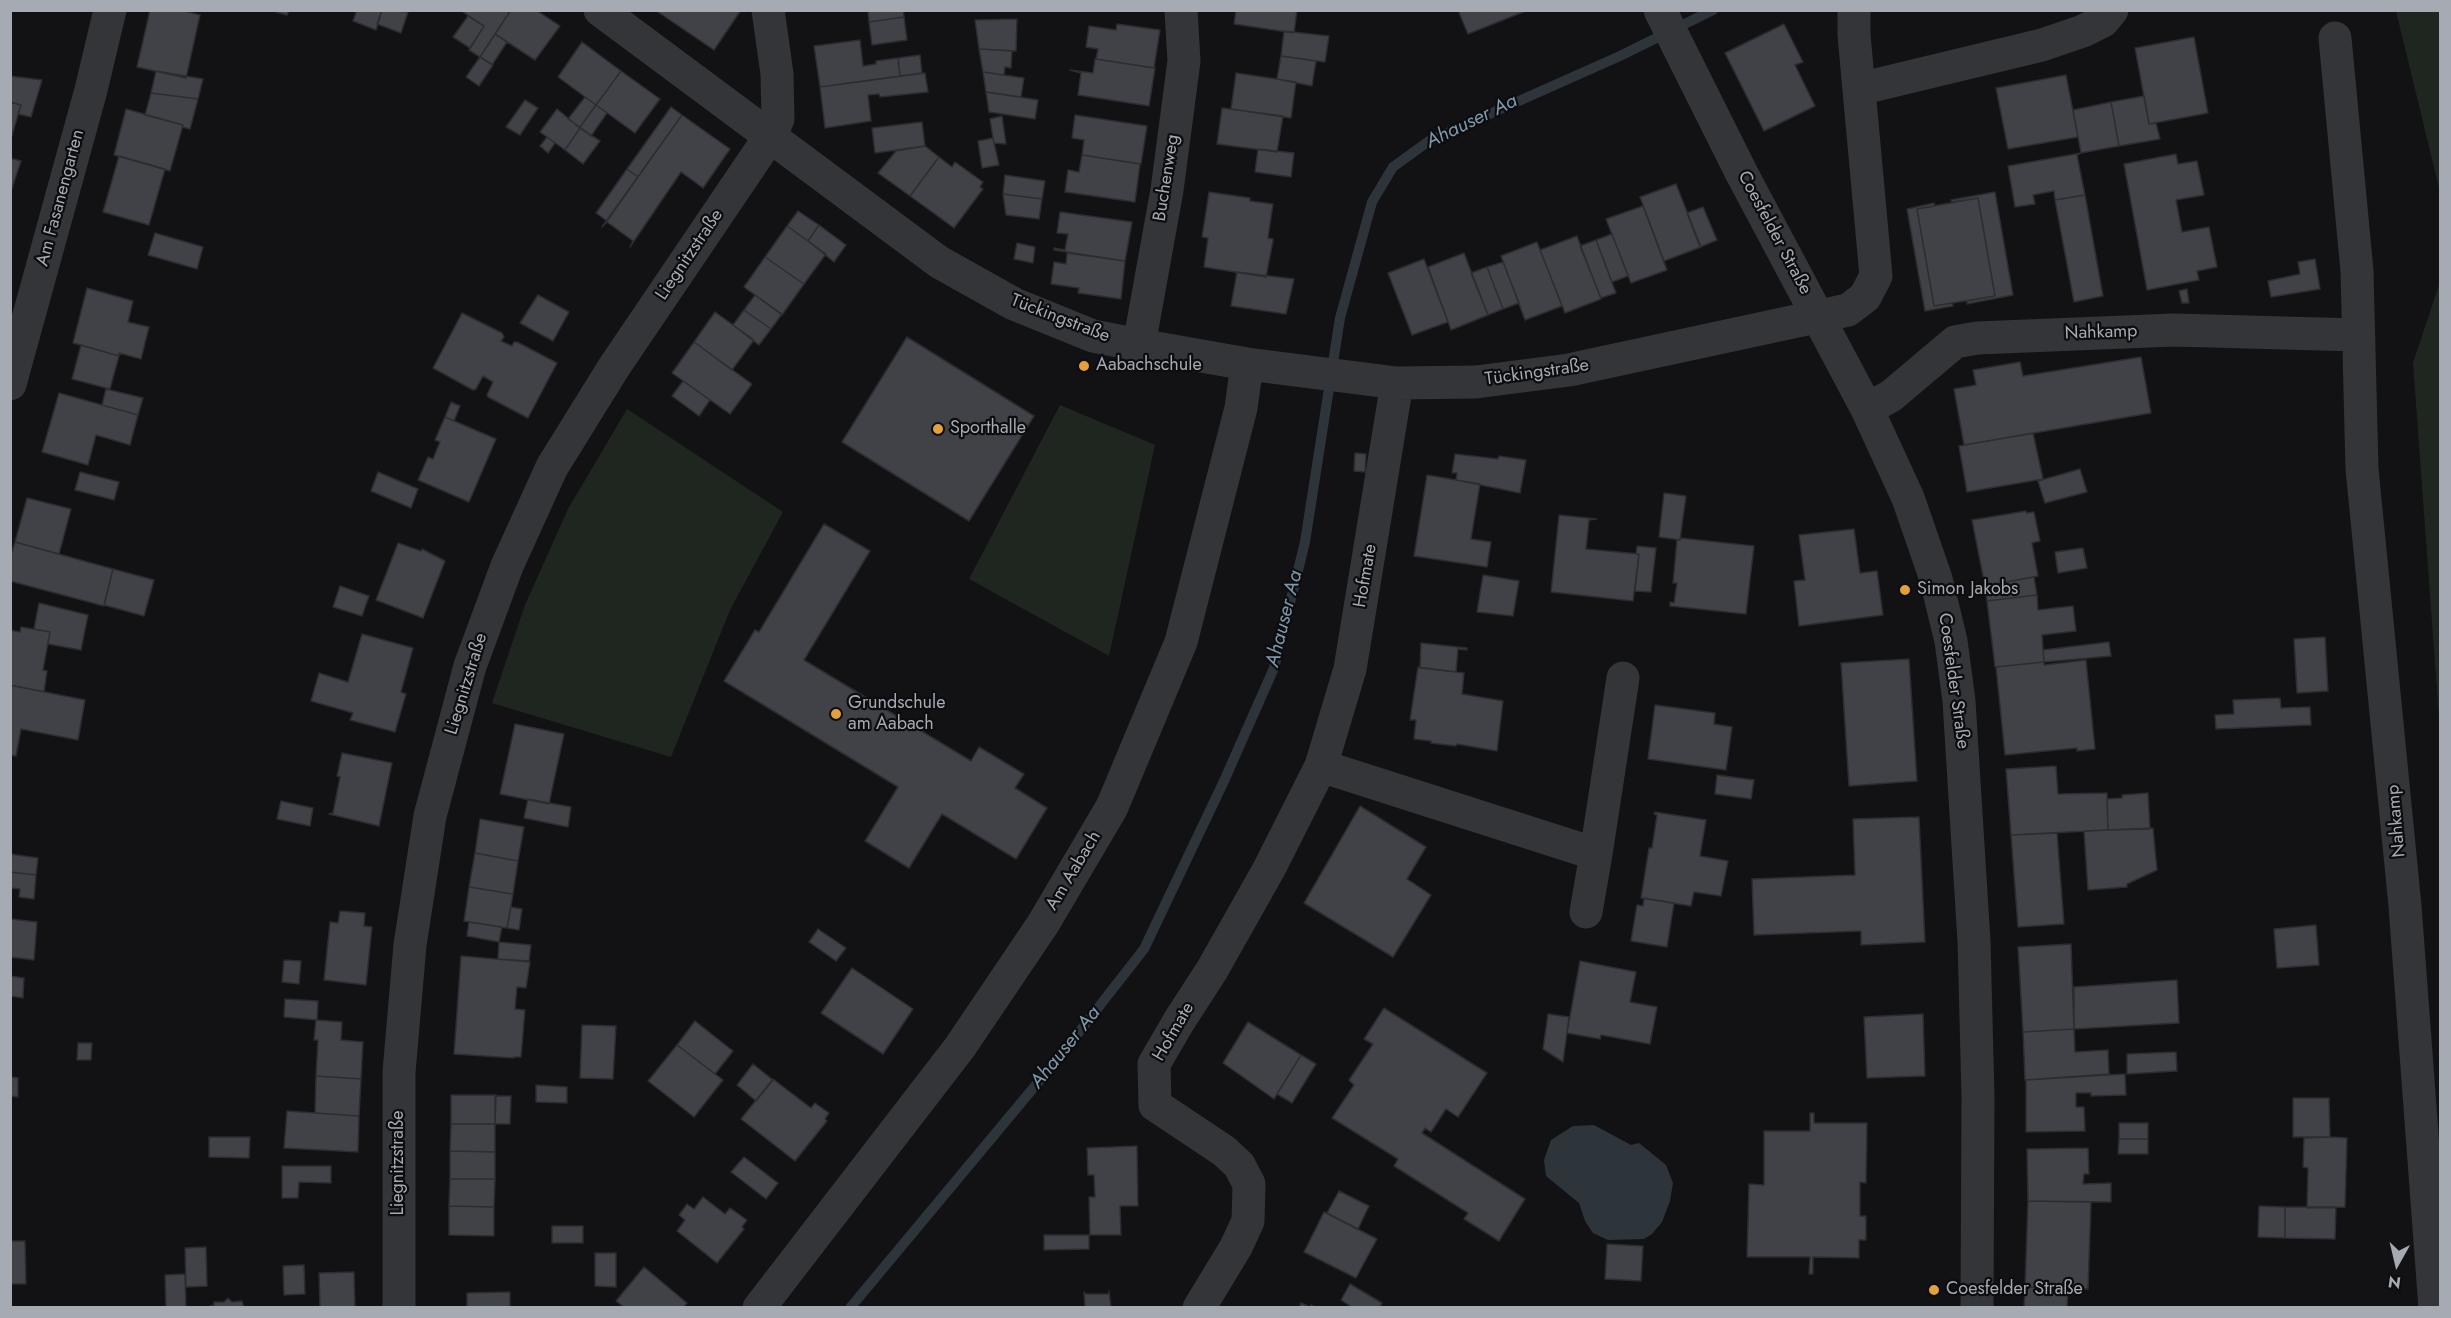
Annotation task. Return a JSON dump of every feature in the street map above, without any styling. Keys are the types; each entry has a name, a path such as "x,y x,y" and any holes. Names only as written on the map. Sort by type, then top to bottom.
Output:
{"street":[{"name":"Am Fasanengarten","path":"10,384 91,90 110,10"},
{"name":"Tückingstraße","path":"600,10 939,262 1014,304 1093,336 1247,364 1365,380 1397,383 1476,382 1569,370 1642,356 1817,315"},
{"path":"768,10 777,74 778,119 771,135"},
{"name":"Buchenweg","path":"1139,345 1167,190 1184,61 1181,10"},
{"name":"Coesfelder Straße","path":"1660,10 1677,48 1867,409 1908,498 1936,579 1951,641 1959,701 1976,971 1977,1308"},
{"path":"1817,315 1848,310 1865,297 1875,276 1854,10"},
{"path":"1859,89 2042,45 2084,31 2103,21 2112,10"},
{"name":"Nahkamp","path":"2335,38 2357,271 2362,469 2405,906 2435,1308"},
{"name":"Liegnitzstraße","path":"399,1308 399,1072 410,945 430,816 470,666 507,566 552,467 614,367 771,135"},
{"name":"Nahkamp","path":"1867,409 1891,396 1955,342 1977,338 2174,330 2358,335"},
{"name":"Am Aabach","path":"759,1308 960,1047 1043,924 1112,807 1181,642 1241,408 1247,364"},
{"name":"Hofmate","path":"1199,1308 1236,1247 1248,1221 1249,1184 1239,1165 1224,1151 1155,1105 1154,1064 1212,970 1258,889 1321,766 1350,669 1397,383"},
{"path":"1586,912 1623,678"},
{"path":"1321,766 1596,854"}],"shaded area":[{"path":"2396,11 2440,11 2440,192"},
{"path":"2440,282 2440,732 2413,363"},
{"path":"1060,405 1155,445 1109,656 969,579"},
{"path":"627,409 783,512 730,610 671,757 492,703 525,605 568,509"},
{"path":"1594,1125 1631,1145 1639,1143 1666,1165 1673,1183 1670,1201 1662,1222 1652,1234 1644,1239 1608,1240 1593,1233 1585,1221 1579,1203 1546,1176 1544,1160 1551,1140 1573,1126"}],"building":[{"path":"150,10 180,10 200,15 186,78 137,67"},
{"path":"270,10 289,10 287,15"},
{"path":"357,10 382,10 376,30 353,21"},
{"path":"382,10 408,12 401,33 377,24"},
{"path":"460,10 511,10 480,57 469,50 484,26"},
{"path":"511,10 536,10 560,26 535,60 495,34"},
{"path":"655,10 741,10 714,50"},
{"path":"868,10 903,10 904,17 869,22"},
{"path":"1236,10 1297,10 1294,33 1234,24"},
{"path":"1458,10 1528,10 1468,34"},
{"path":"468,16 484,26 470,48 453,37"},
{"path":"904,17 907,40 872,45 869,22"},
{"path":"1017,19 1016,51 979,49 975,20"},
{"path":"1117,24 1160,30 1154,68 1096,59 1098,49 1086,47 1089,26 1116,30"},
{"path":"1784,24 1803,62 1795,65 1815,106 1764,131 1725,53"},
{"path":"1284,31 1329,36 1325,62 1281,56"},
{"path":"495,34 507,42 492,65 480,57"},
{"path":"2194,37 2208,113 2149,124 2135,48"},
{"path":"860,40 863,66 876,64 876,61 898,58 900,76 820,87 814,46"},
{"path":"582,42 621,71 596,105 558,77"},
{"path":"979,49 1012,51 1011,68 1005,67 1004,75 983,72"},
{"path":"920,55 922,73 900,76 898,58"},
{"path":"1281,56 1316,61 1312,86 1277,79"},
{"path":"480,57 493,65 479,86 466,77"},
{"path":"1095,59 1155,68 1149,106 1078,95 1081,73 1070,70 1093,73"},
{"path":"156,71 203,79 198,99 151,93"},
{"path":"621,71 660,99 635,133 596,105"},
{"path":"983,72 1024,78 1021,97 986,92"},
{"path":"925,73 928,92 880,97 879,94 868,95 871,121 825,128 820,87"},
{"path":"1236,73 1296,82 1291,118 1231,109"},
{"path":"2066,75 2078,137 2008,149 1996,88"},
{"path":"10,76 42,80 31,117 18,114 21,105 10,102"},
{"path":"986,92 1038,100 1035,119 989,112"},
{"path":"151,93 198,99 190,129 145,115"},
{"path":"2144,96 2149,124 2156,123 2160,139 2119,146 2111,102"},
{"path":"585,97 596,105 580,127 568,119"},
{"path":"525,100 538,108 520,135 506,127"},
{"path":"10,102 21,105 10,142"},
{"path":"2111,102 2119,146 2081,153 2073,110"},
{"path":"596,105 607,113 591,136 580,127"},
{"path":"671,107 682,115 638,177 627,169"},
{"path":"1222,108 1283,116 1277,152 1217,144"},
{"path":"126,109 183,125 170,171 114,155"},
{"path":"557,109 580,128 565,150 540,132"},
{"path":"682,115 730,149 703,188 681,172 630,247 633,241 607,222 602,227"},
{"path":"1075,115 1147,126 1141,164 1082,155 1084,140 1072,138"},
{"path":"1002,116 1006,144 994,143 990,119"},
{"path":"922,122 925,146 875,153 872,128"},
{"path":"580,128 600,141 583,164 565,150"},
{"path":"547,137 555,143 548,153 540,146"},
{"path":"993,138 999,165 982,168 978,141"},
{"path":"925,146 939,157 910,196 878,173 896,151"},
{"path":"1258,149 1294,153 1291,177 1255,172"},
{"path":"2081,153 2077,155 2085,195 2055,200 2054,191 2033,195 2035,204 2015,207 2008,166"},
{"path":"2176,154 2178,164 2197,161 2204,195 2176,200 2182,232 2209,227 2217,267 2197,271 2199,280 2147,290 2124,164"},
{"path":"1082,155 1140,164 1135,202 1065,192 1068,170 1079,172"},
{"path":"119,156 165,169 149,225 103,212"},
{"path":"939,157 952,167 955,162 983,182 980,187 983,189 954,228 910,196"},
{"path":"10,158 21,161 10,194"},
{"path":"627,169 638,177 607,221 596,213"},
{"path":"1005,175 1045,181 1042,199 1003,194"},
{"path":"1676,184 1701,247 1664,261 1640,197"},
{"path":"1209,192 1273,204 1268,238 1273,241 1266,277 1204,267 1208,238 1202,237"},
{"path":"1995,192 2013,295 1967,304 1967,301 1995,296 1978,198 1952,202 1951,200"},
{"path":"1003,194 1042,199 1039,219 1006,215"},
{"path":"2085,195 2103,296 2074,302 2055,200"},
{"path":"1978,198 1995,296 1934,306 1917,209"},
{"path":"1934,203 1935,206 1917,209 1934,306 1952,303 1953,306 1925,311 1907,209"},
{"path":"1643,206 1667,270 1631,283 1606,219"},
{"path":"1703,207 1717,240 1700,247 1687,213"},
{"path":"798,211 819,225 808,241 787,226"},
{"path":"1060,212 1132,222 1125,261 1054,250 1054,248 1065,250 1068,234 1057,233"},
{"path":"819,225 846,245 834,262 808,241"},
{"path":"787,226 826,254 804,284 765,257"},
{"path":"155,233 203,247 197,269 148,255"},
{"path":"1612,234 1628,276 1612,282 1596,240"},
{"path":"1577,236 1601,299 1565,313 1540,250"},
{"path":"1596,240 1616,293 1601,298 1580,246"},
{"path":"1537,242 1562,306 1525,320 1501,256"},
{"path":"1017,243 1035,247 1033,263 1014,259"},
{"path":"1067,253 1125,261 1121,299 1078,293 1079,288 1051,284 1054,262 1066,264"},
{"path":"1464,253 1488,315 1451,330 1428,267"},
{"path":"765,257 804,284 782,315 744,287"},
{"path":"1424,259 1448,322 1412,335 1388,273"},
{"path":"2315,259 2320,289 2271,297 2268,281 2300,274 2298,262"},
{"path":"1503,262 1519,303 1503,309 1487,267"},
{"path":"1487,267 1503,309 1488,315 1471,273"},
{"path":"1237,272 1294,279 1286,314 1231,306"},
{"path":"87,288 133,301 128,322 149,327 141,359 119,353 119,356 73,343"},
{"path":"2187,289 2189,303 2182,303 2179,291"},
{"path":"538,295 569,312 553,341 520,323"},
{"path":"755,295 782,314 771,329 744,310"},
{"path":"744,310 771,329 759,345 733,325"},
{"path":"715,312 754,340 732,370 694,342"},
{"path":"462,313 502,333 504,337 501,341 512,346 514,342 517,342 557,363 528,418 488,397 493,382 483,376 476,389 473,390 433,368"},
{"name":"Sporthalle","path":"907,337 1034,416 969,521 842,442"},
{"path":"694,342 752,384 730,414 672,373"},
{"path":"81,345 119,356 110,389 72,379"},
{"path":"2141,357 2151,413 1964,445 1954,389 1976,385 1973,370 2020,362 2023,376"},
{"path":"683,381 710,400 699,416 672,396"},
{"path":"106,389 143,398 138,415 102,405"},
{"path":"59,393 138,415 130,445 96,435 88,465 42,452"},
{"path":"451,402 460,406 454,421 445,417"},
{"path":"445,417 496,439 469,502 418,480 428,457 433,459 440,442 435,440"},
{"path":"2033,433 2043,479 1967,492 1959,446"},
{"path":"1355,453 1366,454 1365,472 1354,471"},
{"path":"1455,454 1526,460 1520,493 1456,480 1457,473 1452,473"},
{"path":"2080,469 2087,492 2045,503 2038,481"},
{"path":"80,472 119,482 114,500 75,490"},
{"path":"378,472 418,489 411,508 371,491"},
{"path":"1427,475 1480,484 1471,539 1491,542 1487,567 1414,556"},
{"path":"1664,493 1686,496 1680,540 1659,537"},
{"path":"27,498 71,509 59,554 15,542"},
{"path":"2026,511 2026,513 2034,512 2040,541 2032,543 2038,576 1985,586 1972,520"},
{"path":"1559,515 1597,519 1589,520 1586,549 1639,554 1633,601 1551,592"},
{"name":"Grundschule am Aabach","path":"824,524 870,551 804,660 971,761 979,747 1024,774 1015,788 1047,808 1016,859 942,814 909,868 865,841 898,787 724,681 755,630 759,632"},
{"path":"1854,529 1860,573 1877,571 1883,615 1799,626 1794,581 1805,580 1799,535"},
{"path":"1680,538 1754,546 1746,614 1670,606 1670,602 1674,603 1677,583 1673,583 1677,540"},
{"path":"15,542 113,569 104,606 10,581 10,558"},
{"path":"398,543 421,551 422,549 445,561 423,618 376,600"},
{"path":"1637,546 1656,548 1651,592 1635,591 1639,554 1636,554"},
{"path":"2083,548 2087,568 2058,573 2055,552"},
{"path":"113,569 154,580 144,616 104,605"},
{"path":"1483,575 1519,581 1513,616 1477,612"},
{"path":"2034,577 2037,595 1987,601 1985,586"},
{"path":"340,586 369,596 362,616 333,607"},
{"path":"2037,595 2038,610 2073,606 2076,631 2042,635 2044,662 1995,667 1987,601"},
{"path":"39,603 88,615 81,650 48,644 50,632 34,629"},
{"path":"21,627 50,632 43,670 47,671 44,692 10,685 10,630 20,632"},
{"path":"362,634 413,648 401,692 406,694 395,732 350,720 353,713 311,701 319,673 348,682"},
{"path":"2325,637 2328,691 2297,693 2294,639"},
{"path":"2109,642 2111,656 2044,662 2043,650"},
{"path":"1421,643 1467,648 1467,650 1458,649 1456,672 1420,668"},
{"path":"1909,659 1917,781 1849,786 1841,663"},
{"path":"2086,660 2095,749 2077,751 2077,748 2005,755 1996,667"},
{"path":"1418,667 1464,673 1462,694 1503,701 1497,751 1414,739 1416,720 1410,720"},
{"path":"10,685 85,700 78,740 21,729 16,756 10,755"},
{"path":"2280,698 2281,708 2310,707 2311,725 2216,729 2215,715 2234,714 2233,700"},
{"path":"1655,705 1715,713 1714,724 1732,727 1726,770 1648,759"},
{"path":"515,724 564,734 549,804 500,794"},
{"path":"342,753 392,763 379,826 329,814 333,813"},
{"path":"2056,766 2058,794 2107,793 2108,830 2011,835 2006,769"},
{"path":"1717,775 1754,780 1751,799 1715,794"},
{"path":"2148,793 2150,829 2108,830 2107,799"},
{"path":"528,799 571,807 568,827 524,818"},
{"path":"281,801 313,808 310,826 277,819"},
{"path":"1360,806 1426,847 1407,879 1431,895 1393,957 1304,903"},
{"path":"1655,812 1706,820 1700,856 1728,861 1721,896 1694,892 1691,906 1641,898 1649,848 1652,848 1657,815 1654,814"},
{"path":"1919,817 1925,942 1861,945 1861,931 1754,935 1752,879 1855,875 1853,819"},
{"path":"480,819 524,827 518,861 475,853"},
{"path":"2153,828 2157,870 2127,884 2127,887 2088,890 2084,831"},
{"path":"2057,833 2064,924 2018,927 2011,835"},
{"path":"475,853 518,861 513,894 469,887"},
{"path":"10,854 38,858 36,875 10,872"},
{"path":"10,872 36,875 34,899 19,897 20,889 10,888"},
{"path":"469,887 513,894 507,928 464,921"},
{"path":"1644,898 1674,903 1667,947 1631,941 1637,905 1643,906"},
{"path":"511,907 522,909 519,930 507,928"},
{"path":"340,911 365,913 364,926 372,927 366,985 324,980 330,922 338,923"},
{"path":"11,919 37,922 34,960 10,957"},
{"path":"469,922 502,927 499,942 467,936"},
{"path":"2316,925 2319,965 2277,968 2274,929"},
{"path":"818,929 846,948 836,961 809,942"},
{"path":"499,942 531,945 529,961 498,959"},
{"path":"2071,944 2074,1029 2023,1032 2018,947"},
{"path":"461,956 530,962 526,988 517,987 515,1009 525,1010 521,1057 454,1054"},
{"path":"284,960 301,961 299,984 282,982"},
{"path":"1580,961 1636,972 1630,1002 1657,1007 1650,1044 1601,1035 1600,1039 1567,1033"},
{"path":"852,968 913,1009 883,1054 821,1013"},
{"path":"10,976 24,978 23,998 10,996"},
{"path":"2177,980 2179,1023 2074,1029 2074,987"},
{"path":"285,999 318,1001 317,1020 284,1017"},
{"path":"1384,1008 1487,1073 1458,1117 1446,1109 1431,1132 1425,1128 1422,1133 1525,1199 1499,1241 1464,1219 1468,1213 1394,1166 1398,1159 1332,1118 1354,1085 1349,1080 1373,1044 1364,1039"},
{"path":"1548,1014 1569,1017 1563,1062 1543,1049"},
{"path":"1923,1014 1925,1076 1867,1078 1864,1017"},
{"path":"316,1020 342,1022 341,1040 363,1042 361,1079 316,1076 318,1040 314,1040"},
{"path":"695,1021 733,1051 715,1074 677,1045"},
{"path":"1248,1022 1301,1055 1274,1099 1223,1063"},
{"path":"582,1025 616,1026 613,1079 580,1078"},
{"path":"2074,1029 2075,1052 2108,1050 2109,1074 2025,1080 2023,1032"},
{"path":"78,1043 92,1043 91,1060 77,1060"},
{"path":"677,1045 723,1080 694,1117 648,1081"},
{"path":"2176,1052 2177,1071 2127,1074 2127,1054"},
{"path":"1301,1055 1316,1064 1292,1103 1277,1094"},
{"path":"753,1064 773,1080 756,1101 737,1085"},
{"path":"2125,1074 2126,1095 2091,1096 2091,1093 2076,1093 2076,1107 2084,1107 2085,1131 2026,1132 2026,1080"},
{"path":"316,1076 361,1079 359,1116 315,1113"},
{"path":"10,1077 18,1078 18,1097 10,1096"},
{"path":"773,1079 811,1108 815,1103 829,1113 825,1119 827,1121 795,1161 741,1119"},
{"path":"536,1085 567,1087 567,1103 536,1102"},
{"path":"451,1095 496,1095 495,1124 451,1124"},
{"path":"495,1096 511,1096 510,1124 495,1124"},
{"path":"2293,1098 2329,1098 2330,1137 2293,1137"},
{"path":"287,1111 359,1116 358,1152 284,1148"},
{"path":"1810,1113 1814,1113 1814,1123 1867,1123 1866,1183 1860,1182 1860,1216 1866,1216 1866,1240 1859,1240 1859,1258 1813,1257 1813,1274 1809,1274 1810,1257 1747,1257 1749,1184 1764,1185 1764,1131 1810,1131"},
{"path":"2119,1123 2148,1123 2148,1139 2119,1139"},
{"path":"451,1124 495,1124 495,1152 450,1151"},
{"path":"209,1137 250,1137 249,1158 209,1157"},
{"path":"2304,1138 2347,1138 2345,1207 2307,1208 2308,1168 2303,1167"},
{"path":"2119,1139 2148,1139 2148,1154 2118,1154"},
{"path":"1137,1146 1138,1206 1120,1206 1121,1235 1090,1235 1089,1197 1095,1197 1094,1175 1088,1175 1087,1148"},
{"path":"2088,1148 2089,1174 2084,1174 2083,1184 2111,1183 2111,1202 2028,1201 2027,1149"},
{"path":"450,1151 495,1152 495,1179 450,1179"},
{"path":"744,1157 778,1183 766,1199 731,1172"},
{"path":"282,1166 331,1166 331,1183 299,1182 298,1198 282,1198"},
{"path":"450,1179 495,1179 494,1207 449,1206"},
{"path":"1339,1191 1369,1206 1358,1229 1327,1213"},
{"path":"703,1197 725,1214 730,1208 747,1220 742,1227 744,1229 717,1263 677,1231 685,1220 679,1215 687,1204 694,1209"},
{"path":"2028,1201 2091,1202 2088,1289 2025,1287"},
{"path":"449,1206 494,1207 494,1236 449,1235"},
{"path":"2259,1206 2285,1207 2285,1238 2258,1237"},
{"path":"2285,1207 2336,1207 2335,1239 2285,1238"},
{"path":"1324,1212 1377,1239 1356,1278 1304,1252"},
{"path":"552,1226 583,1226 583,1243 552,1243"},
{"path":"1044,1235 1089,1235 1089,1249 1044,1250"},
{"path":"10,1241 25,1241 26,1284 10,1284"},
{"path":"1607,1244 1643,1246 1641,1281 1605,1279"},
{"path":"206,1247 207,1286 186,1287 185,1248"},
{"path":"595,1253 616,1253 616,1287 595,1286"},
{"path":"304,1265 305,1294 284,1295 283,1266"},
{"path":"644,1267 687,1303 683,1308 625,1308 616,1301"},
{"path":"354,1272 355,1308 320,1308 319,1273"},
{"path":"185,1274 186,1308 166,1308 165,1275"},
{"path":"1350,1284 1382,1303 1379,1308 1353,1308 1341,1300"},
{"path":"2025,1287 2068,1289 2067,1308 2024,1308"},
{"path":"1109,1291 1111,1308 1051,1308 1085,1307 1084,1292 1086,1294 1109,1294"},
{"path":"510,1292 510,1308 467,1308 467,1293"},
{"path":"228,1298 232,1302 242,1301 244,1308 204,1308 214,1305 214,1302 224,1302"},
{"path":"1301,1303 1310,1307 1311,1305 1316,1308 1299,1308"}],"waterway":[{"name":"Ahauser Aa","path":"850,1308 1065,1050 1144,949 1224,781 1274,668 1305,542 1340,318 1372,202 1393,167 1429,141 1620,56 1713,10"}],"place":[{"name":"Aabachschule","path":"1084,366"},
{"name":"Sporthalle","path":"938,429"},
{"name":"Simon Jakobs","path":"1905,590"},
{"name":"Grundschule am Aabach","path":"836,714"},
{"name":"Coesfelder Straße","path":"1934,1290"}]}
